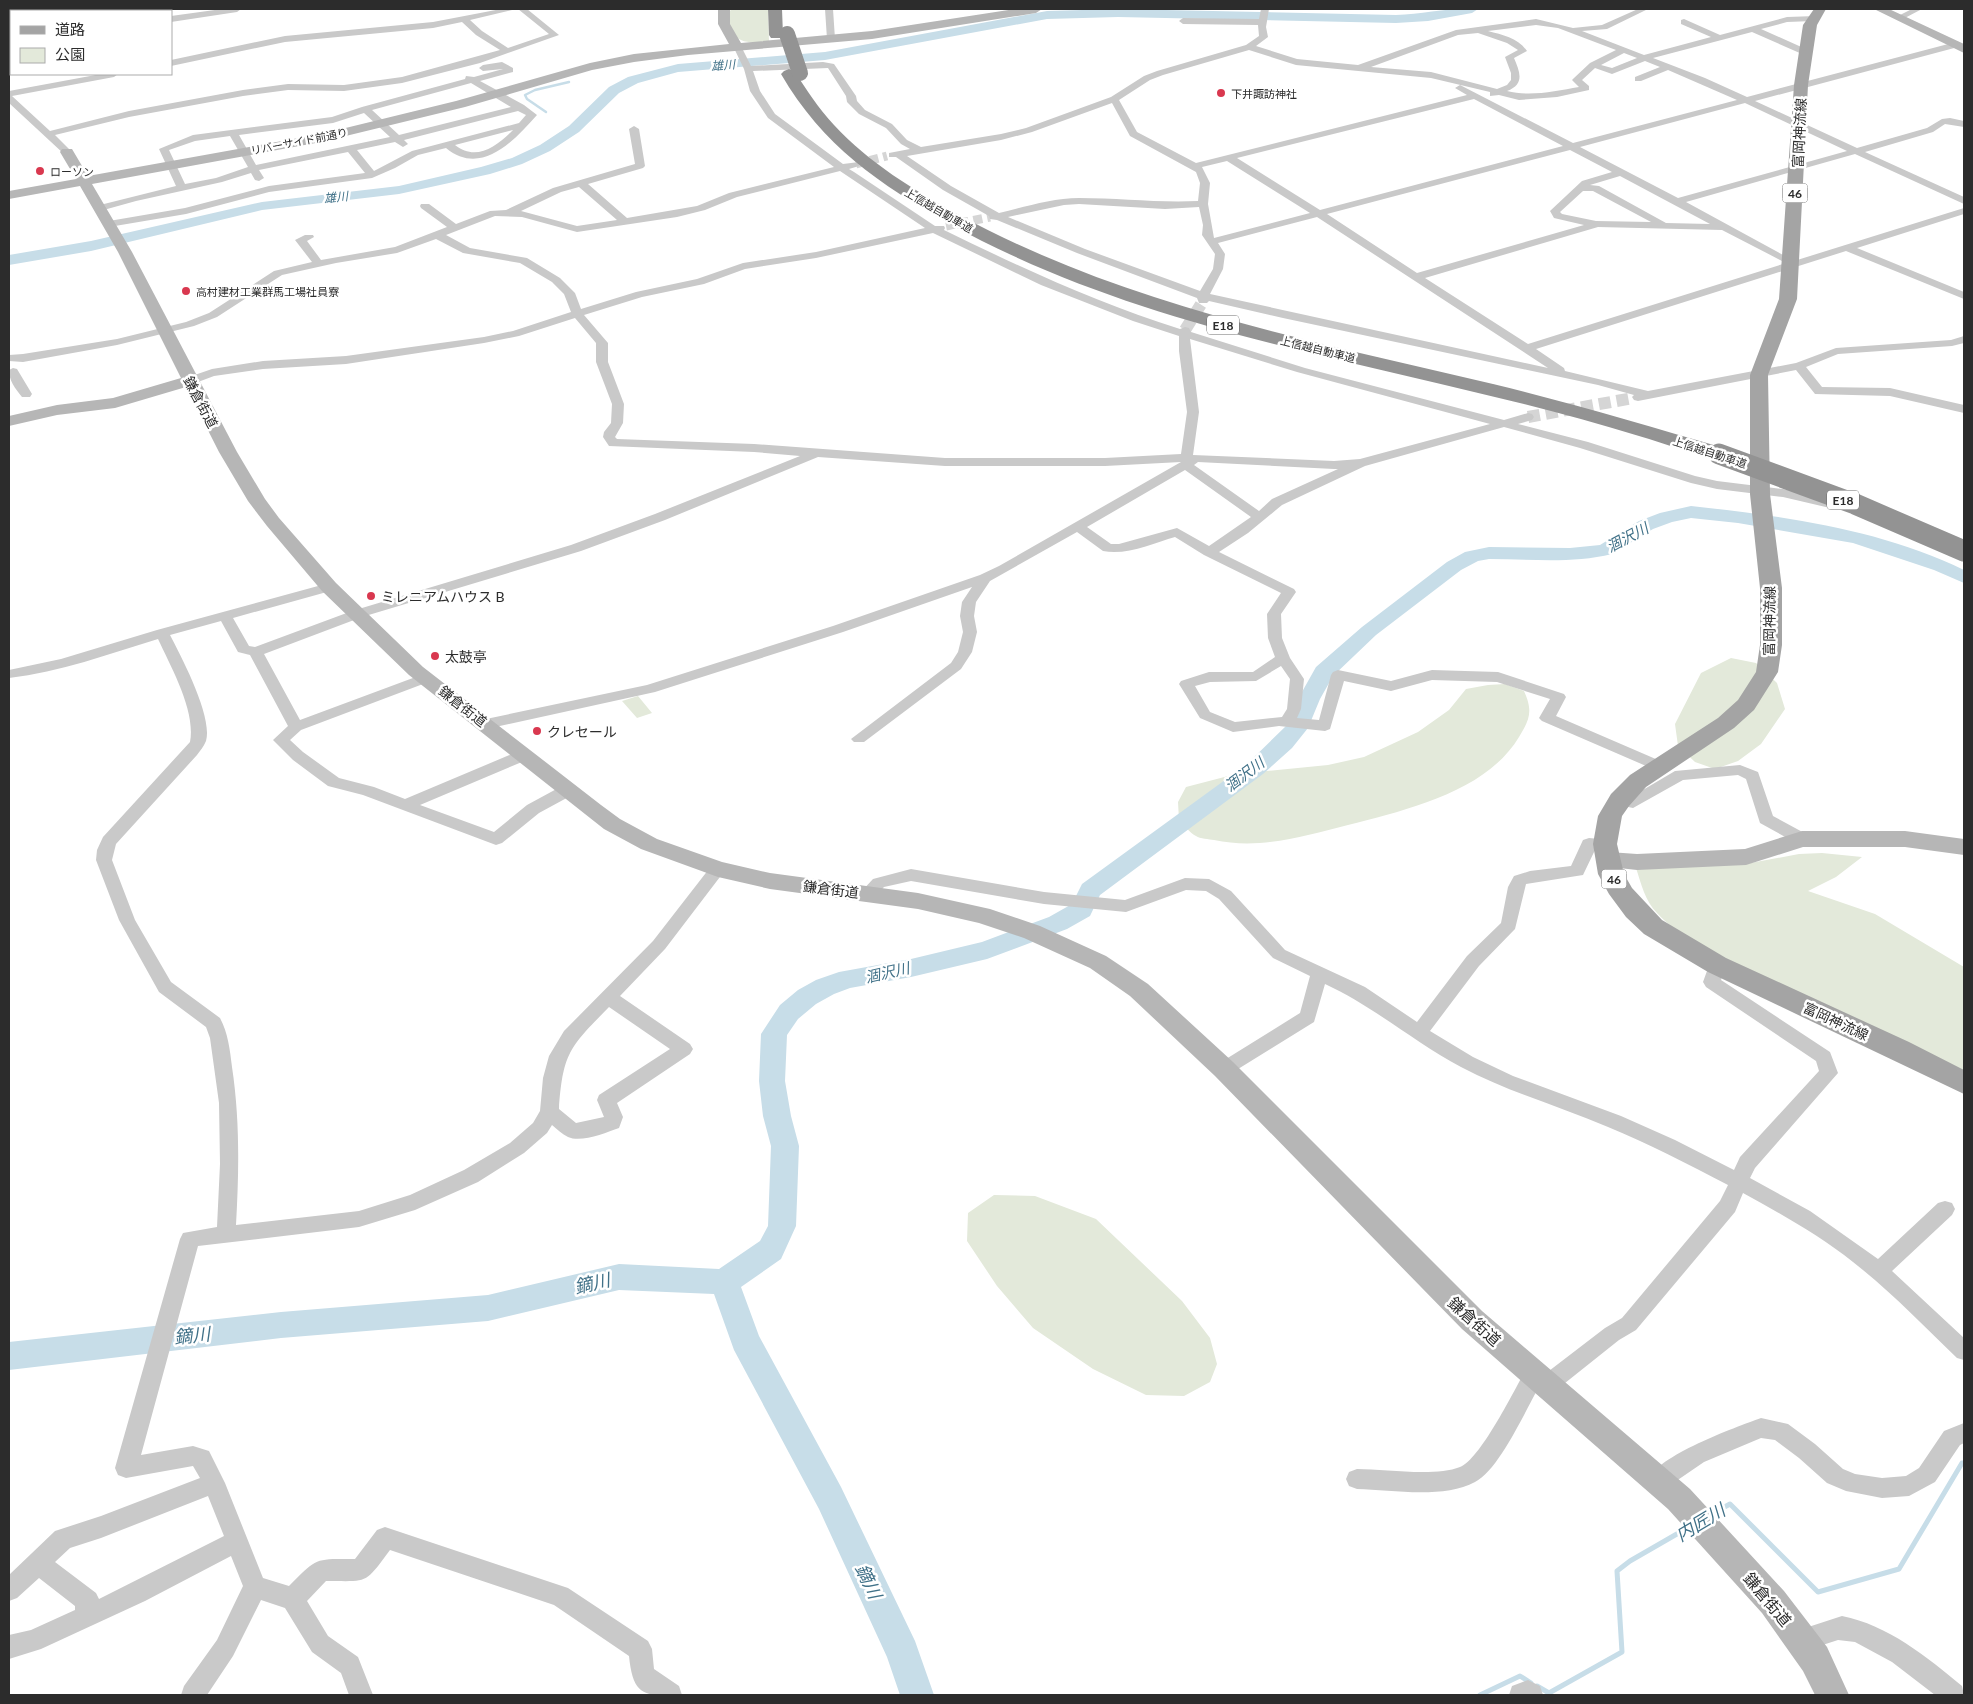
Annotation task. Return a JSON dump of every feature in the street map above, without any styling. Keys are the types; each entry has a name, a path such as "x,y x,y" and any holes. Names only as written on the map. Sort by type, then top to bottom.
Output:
{"highway":[{"name":"上信越自動車道","path":"774,9 803,98 824,124 853,152 886,178 952,219 1054,267 1143,300 1226,326 1555,406 1723,451 1856,496 1964,541"},
{"name":"上信越自動車道","path":"781,35 786,9"},
{"name":"上信越自動車道","path":"1723,451 1855,504 1964,551"}],"main road":[{"name":"富岡神流線","path":"1817,13 1810,24 1801,85 1787,304 1759,375 1760,491 1771,588 1771,645 1767,672 1760,687 1746,706 1726,723 1638,781 1620,800 1610,816 1607,852 1612,874 1618,887 1635,910 1653,927 1717,965 1899,1050 1964,1083"}],"street":[{"path":"172,19 237,9"},
{"path":"172,62 285,39 409,28 510,9"},
{"path":"49,134 129,114 243,93 288,87 344,88 402,80 477,61 555,35 522,9"},
{"path":"724,9 722,16 724,25 748,68 754,91 771,116 840,168 934,229 1045,283 1137,319 1302,370 1584,445 1691,479 1717,485 1783,492 1834,505 1892,527 1964,560"},
{"path":"829,9 831,40"},
{"name":"リバーサイド前通り","path":"9,195 245,152 382,124 586,68 657,54 831,40 1036,9"},
{"path":"1265,9 1262,27 1264,38 1249,47 1160,73 1147,78 1114,99 1029,130 1001,137 892,155 994,217 1203,298 1568,376 1648,395"},
{"path":"1571,29 1604,27 1644,9"},
{"path":"1880,9 1960,47"},
{"path":"1898,18 1918,9"},
{"path":"1593,65 1612,71 1644,58 1717,37 1817,13"},
{"path":"464,19 507,52"},
{"path":"1183,21 1263,21"},
{"path":"1361,68 1456,33 1536,22 1571,29 1746,100 1964,201"},
{"path":"1684,22 1717,37"},
{"path":"1735,24 1805,52"},
{"path":"1693,34 1719,28"},
{"path":"1195,166 1500,92 1510,87 1516,80 1516,73 1510,57 1523,51 1515,43 1478,30"},
{"path":"1249,47 1274,56 1312,65 1361,68 1440,78 1519,97 1557,94 1586,88 1577,80 1593,65 1624,50"},
{"path":"1211,242 1801,85 1960,47"},
{"path":"181,187 164,149 170,145 193,138 233,132 316,124 366,108 510,70 502,65 417,82 402,80"},
{"path":"748,68 831,66 851,96 852,102 862,112 889,126 904,142 918,150"},
{"path":"1638,79 1668,67"},
{"path":"449,145 462,155 470,157 495,150 515,135 532,115 475,80 457,73"},
{"path":"9,96 109,75"},
{"path":"1440,78 1631,178 1789,264"},
{"path":"9,96 67,152 86,181 110,226 192,209 264,190 313,171 351,149 520,107"},
{"path":"1114,99 1133,134 1195,166 1204,176 1203,204 1208,225 1208,235 1220,254 1218,270 1203,298"},
{"path":"366,108 397,139 415,153"},
{"path":"1676,202 1930,130 1938,123 1949,119 1964,124"},
{"path":"100,208 134,198 218,180 255,168 372,175 415,153 523,125"},
{"path":"273,128 284,144"},
{"path":"510,212 542,196 640,166 634,129"},
{"path":"233,132 255,168 264,190"},
{"path":"351,149 372,175"},
{"path":"1228,157 1568,376"},
{"path":"26,394 11,372 13,358 116,342 164,331 213,315 278,273 318,263 397,250 494,213 510,212 538,217 577,229 701,208 733,195 856,164"},
{"path":"1620,173 1586,183 1555,211 1558,216 1596,224 1722,227"},
{"path":"1582,188 1595,188 1631,178"},
{"path":"581,183 625,222"},
{"path":"1595,188 1664,226"},
{"path":"994,217 1064,202 1079,201 1165,206 1203,204"},
{"path":"425,206 455,228"},
{"path":"1527,348 1789,264 1964,211"},
{"path":"1415,277 1596,224"},
{"name":"鎌倉街道","path":"110,226 163,325 164,331 190,382 257,502 329,587 426,678 612,824 649,844 718,869 770,880 918,901 982,915 1032,932 1098,962 1139,990 1224,1069 1472,1320 1679,1499 1773,1602 1815,1659 1832,1695"},
{"path":"9,421 57,410 114,403 190,382 212,373 263,366 346,360 515,334 640,294 700,282 743,266 816,255 946,226"},
{"path":"435,235 446,238 467,251 523,260 556,280 569,294 578,315 602,343 602,362 618,404 617,424 610,432 614,443 754,448 946,462 1189,461 1334,465 1361,463"},
{"path":"308,237 300,240 318,263"},
{"path":"1845,247 1964,296"},
{"path":"1185,333 1186,374 1193,411 1189,461"},
{"path":"1633,398 1799,366 1836,351 1952,343 1964,339"},
{"path":"1952,343 1964,348"},
{"path":"1799,366 1820,391 1890,392 1964,409"},
{"path":"1209,552 1243,530 1276,502 1361,463 1528,417"},
{"path":"225,615 243,649 256,652 357,614 576,548 660,517 817,453"},
{"path":"1189,461 1259,517"},
{"path":"486,724 650,689 838,629 985,578 1004,569 1189,461"},
{"path":"1078,526 1108,548 1120,548 1177,532 1209,552 1289,592 1274,614 1275,638 1282,658 1297,679 1294,709 1287,722"},
{"path":"859,738 956,666 964,652 970,632 967,616 969,602 985,578"},
{"path":"9,674 57,665 162,633 329,587"},
{"path":"162,633 189,692 195,713 199,740 192,751 109,841 105,850 104,860 127,920 165,987 214,1023 219,1038 228,1112 230,1164 226,1234"},
{"path":"256,652 296,728"},
{"path":"1282,658 1256,676 1209,677 1186,684 1205,715 1233,727 1279,721 1325,726 1338,675 1391,686 1432,675 1498,677 1559,697 1547,718 1660,767"},
{"path":"426,678 296,728 280,740 298,756 334,782 368,791 496,839 533,809 568,790"},
{"path":"405,805 524,755"},
{"path":"1620,800 1633,804 1680,775 1740,770 1753,776 1766,819 1802,839"},
{"path":"1419,1034 1473,961 1509,924 1516,887 1520,880 1577,871 1590,844 1637,862 1746,856 1802,839 1905,839 1964,847"},
{"path":"193,1695 226,1648 255,1587 214,1482 201,1458 193,1456 126,1468 140,1412 190,1238 359,1219 415,1202 471,1176 517,1148 540,1128 549,1112 552,1078 558,1056 570,1036 659,945 718,869"},
{"path":"868,893 879,883 911,875 1044,898 1126,906 1186,884 1209,885 1225,896 1279,954 1358,992 1419,1034 1467,1062 1507,1081 1614,1121 1668,1145 1738,1180 1803,1217 1860,1256 1920,1308 1964,1351"},
{"path":"1357,1479 1447,1480 1469,1475 1483,1462 1541,1378 1629,1324 1637,1316 1728,1206 1747,1163 1829,1073 1824,1057 1712,982 1717,965"},
{"path":"1224,1069 1308,1017 1319,974"},
{"path":"549,1112 573,1131 586,1130 612,1123 614,1117 606,1100 684,1049 608,996"},
{"path":"1878,1272 1946,1209"},
{"path":"1658,1481 1696,1455 1761,1428 1780,1431 1807,1451 1835,1476 1854,1484 1882,1488 1909,1486 1927,1475 1952,1438 1964,1433"},
{"path":"9,1590 63,1539 101,1527 214,1482"},
{"path":"293,1599 321,1570 362,1570 385,1538 560,1596 640,1649 643,1676 670,1695"},
{"path":"9,1647 33,1641 137,1593 237,1541"},
{"path":"38,1563 88,1601 85,1617"},
{"path":"255,1587 293,1599 320,1644 350,1664 361,1695"},
{"path":"1802,1640 1842,1628 1864,1634 1891,1647 1953,1695"},
{"path":"1522,1695 1528,1692 1531,1695"}],"green space":[{"path":"731,9 768,9 769,41 748,42 737,38 729,22"},
{"path":"1731,658 1756,663 1777,683 1785,709 1761,744 1738,761 1715,769 1695,762 1678,746 1675,724 1701,673"},
{"path":"1505,684 1524,691 1527,698 1529,715 1523,731 1505,756 1487,772 1443,796 1395,813 1298,837 1265,843 1231,843 1200,838 1179,820 1178,802 1186,787 1236,774 1328,765 1364,757 1418,732 1449,710 1466,689"},
{"path":"638,696 652,713 637,718 622,701"},
{"path":"1822,853 1862,857 1836,877 1808,891 1875,914 1964,967 1964,1081 1909,1049 1764,979 1684,936 1665,921 1649,903 1636,868 1745,864 1799,854"},
{"path":"994,1195 1035,1196 1096,1219 1182,1301 1210,1338 1217,1364 1210,1382 1184,1396 1146,1395 1093,1369 1033,1328 997,1286 967,1241 968,1213"}],"waterway":[{"name":"雄川","path":"9,260 91,246 262,206 399,190 485,171 517,161 545,148 574,129 614,90 633,80 678,68 825,56 1047,15 1118,13 1396,19 1428,17 1472,9"},
{"path":"546,112 527,99 525,95 535,90 569,82"},
{"name":"涸沢川","path":"724,1282 771,1250 782,1226 785,1146 777,1116 772,1081 774,1034 789,1012 807,997 825,987 848,979 911,968 987,950 1058,923 1081,910 1091,890 1255,769 1284,743 1297,728 1309,699 1324,672 1369,631 1454,566 1472,556 1489,553 1570,554 1605,550 1646,525 1667,517 1691,512 1738,517 1857,538 1941,566 1964,577"},
{"name":"鏑川","path":"9,1356 281,1325 488,1308 619,1277 724,1282"},
{"name":"鏑川","path":"724,1282 745,1340 830,1498 903,1653 917,1695"},
{"name":"内匠川","path":"1710,1515 1730,1504 1818,1592 1899,1569 1962,1463 1964,1463"},
{"name":"内匠川","path":"1537,1686 1549,1693 1622,1652 1617,1571 1630,1561 1689,1527"},
{"name":"内匠川","path":"1480,1695 1520,1676 1531,1683"}],"tunnel":[{"path":"856,164 887,156"},
{"path":"946,226 990,217"},
{"path":"1185,330 1203,301"},
{"path":"1528,417 1633,398"}],"place":[{"name":"下井諏訪神社","path":"1221,93"},
{"name":"ローソン","path":"40,171"},
{"name":"高村建材工業群馬工場社員寮","path":"186,291"},
{"name":"ミレニアムハウス B","path":"371,596"},
{"name":"太鼓亭","path":"435,656"},
{"name":"クレセール","path":"537,731"}]}
